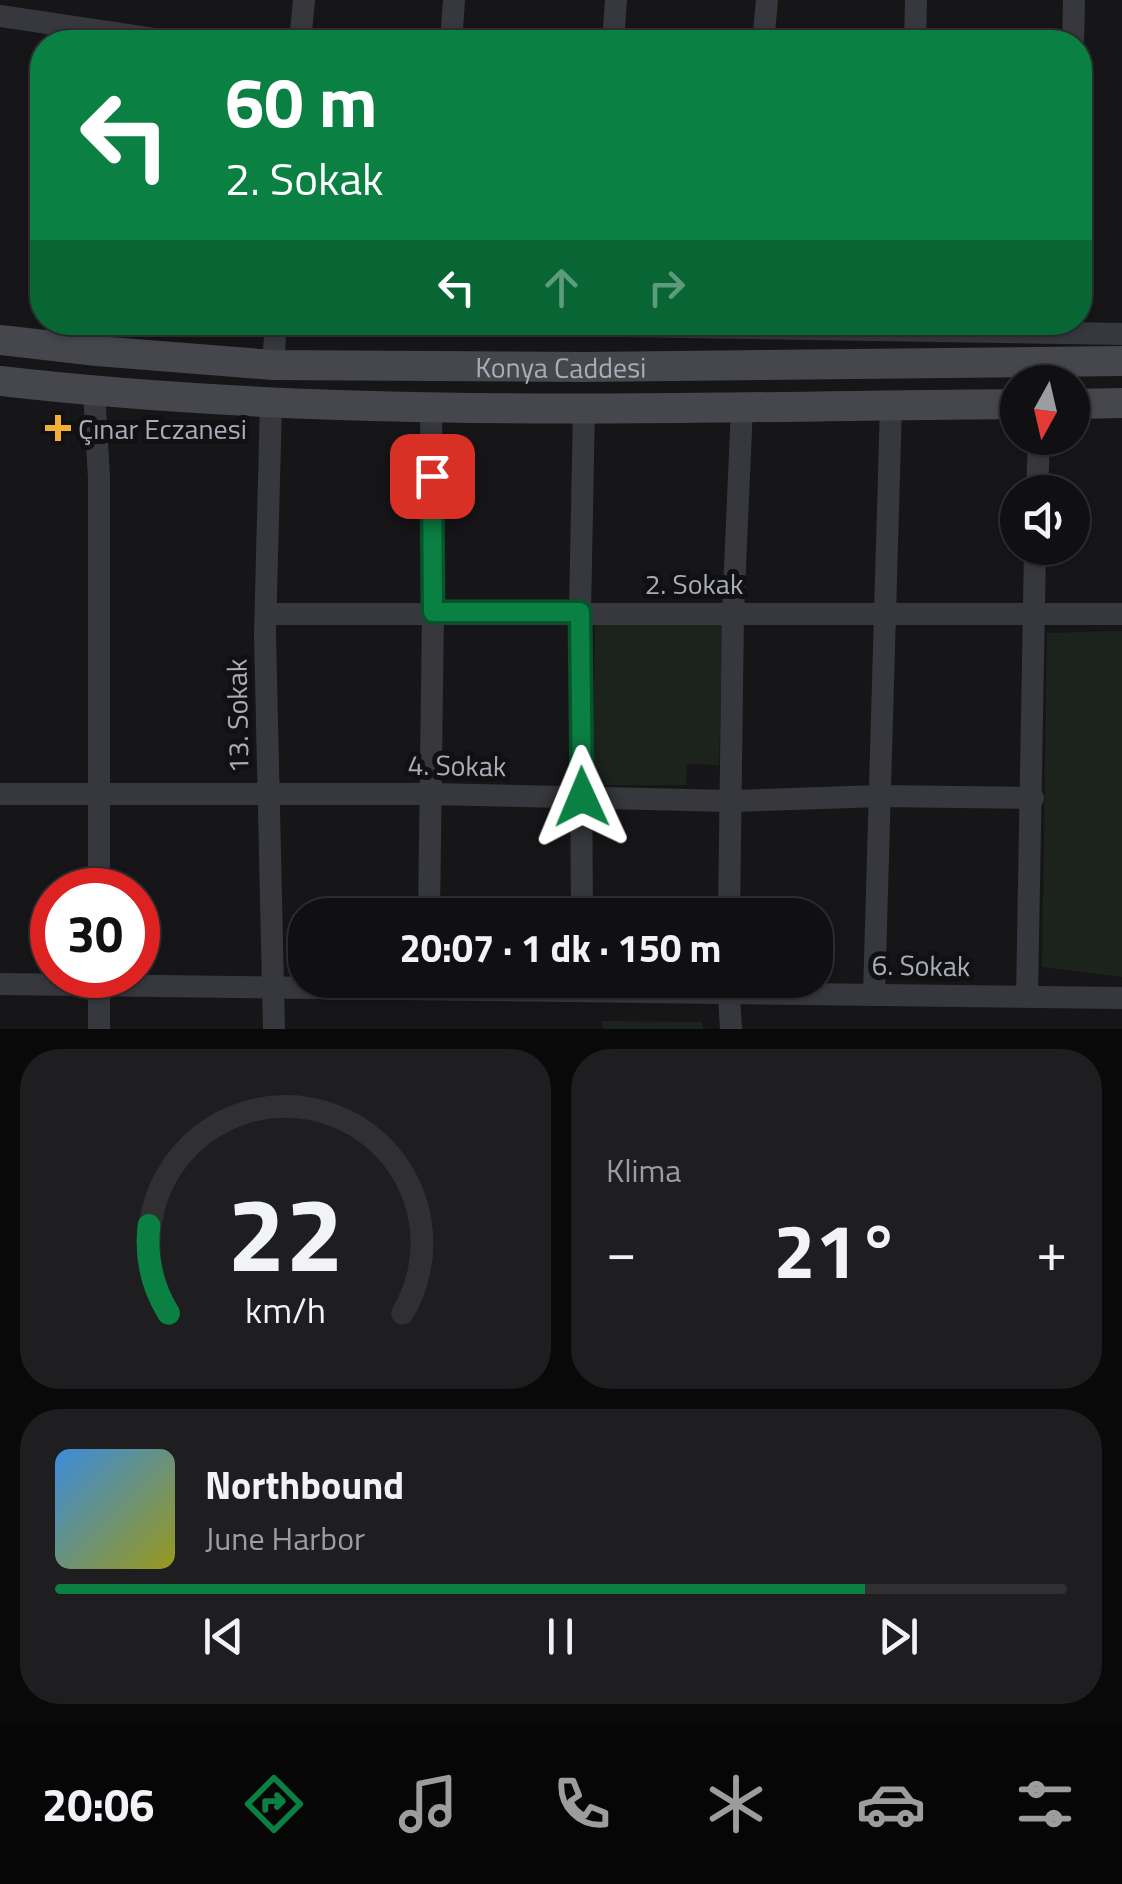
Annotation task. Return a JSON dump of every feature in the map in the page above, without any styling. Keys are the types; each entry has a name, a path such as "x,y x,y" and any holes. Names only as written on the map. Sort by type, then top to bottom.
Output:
{"main road":[{"name":"Konya Caddesi","path":"0,340 272,364 586,367 903,364 1062,339 1122,362"},
{"path":"271,403 272,364"},
{"name":"Konya Caddesi","path":"0,380 94,391 271,403 431,408 1000,404"},
{"path":"1090,404 1122,404"}],"street":[{"path":"301,30 304,0"},
{"path":"452,30 454,0"},
{"path":"614,30 616,0"},
{"path":"764,30 767,0"},
{"path":"915,30 916,0"},
{"path":"1073,30 1074,0"},
{"path":"0,16 94,30"},
{"path":"1013,335 1062,339 1122,334"},
{"path":"272,364 275,335"},
{"path":"430,366 432,335"},
{"path":"586,367 589,335"},
{"path":"736,365 739,335"},
{"path":"903,364 904,335"},
{"path":"94,391 99,478 99,868"},
{"name":"13. Sokak","path":"271,403 266,614 274,1029"},
{"path":"874,995 891,405"},
{"path":"729,898 733,613 742,406"},
{"path":"429,898 431,408"},
{"path":"582,898 580,612 584,408"},
{"path":"1027,996 1035,565"},
{"name":"2. Sokak","path":"266,614 1122,614"},
{"name":"4. Sokak","path":"0,794 431,794 731,800 880,796 1033,798"},
{"name":"6. Sokak","path":"160,982 288,987"},
{"name":"6. Sokak","path":"0,984 30,983"},
{"name":"6. Sokak","path":"833,993 1122,998"},
{"path":"99,998 99,1029"},
{"path":"728,998 731,1029"}],"shaded area":[{"path":"595,622 723,622 719,765 687,764 686,785 592,785"},
{"path":"1122,631 1122,977 1042,967 1047,633"},
{"path":"602,1021 702,1022 703,1029 603,1029"}],"place":[{"name":"Çınar Eczanesi","path":"58,428"}],"route":[{"path":"432,476 433,612 580,612 582,797"}]}
